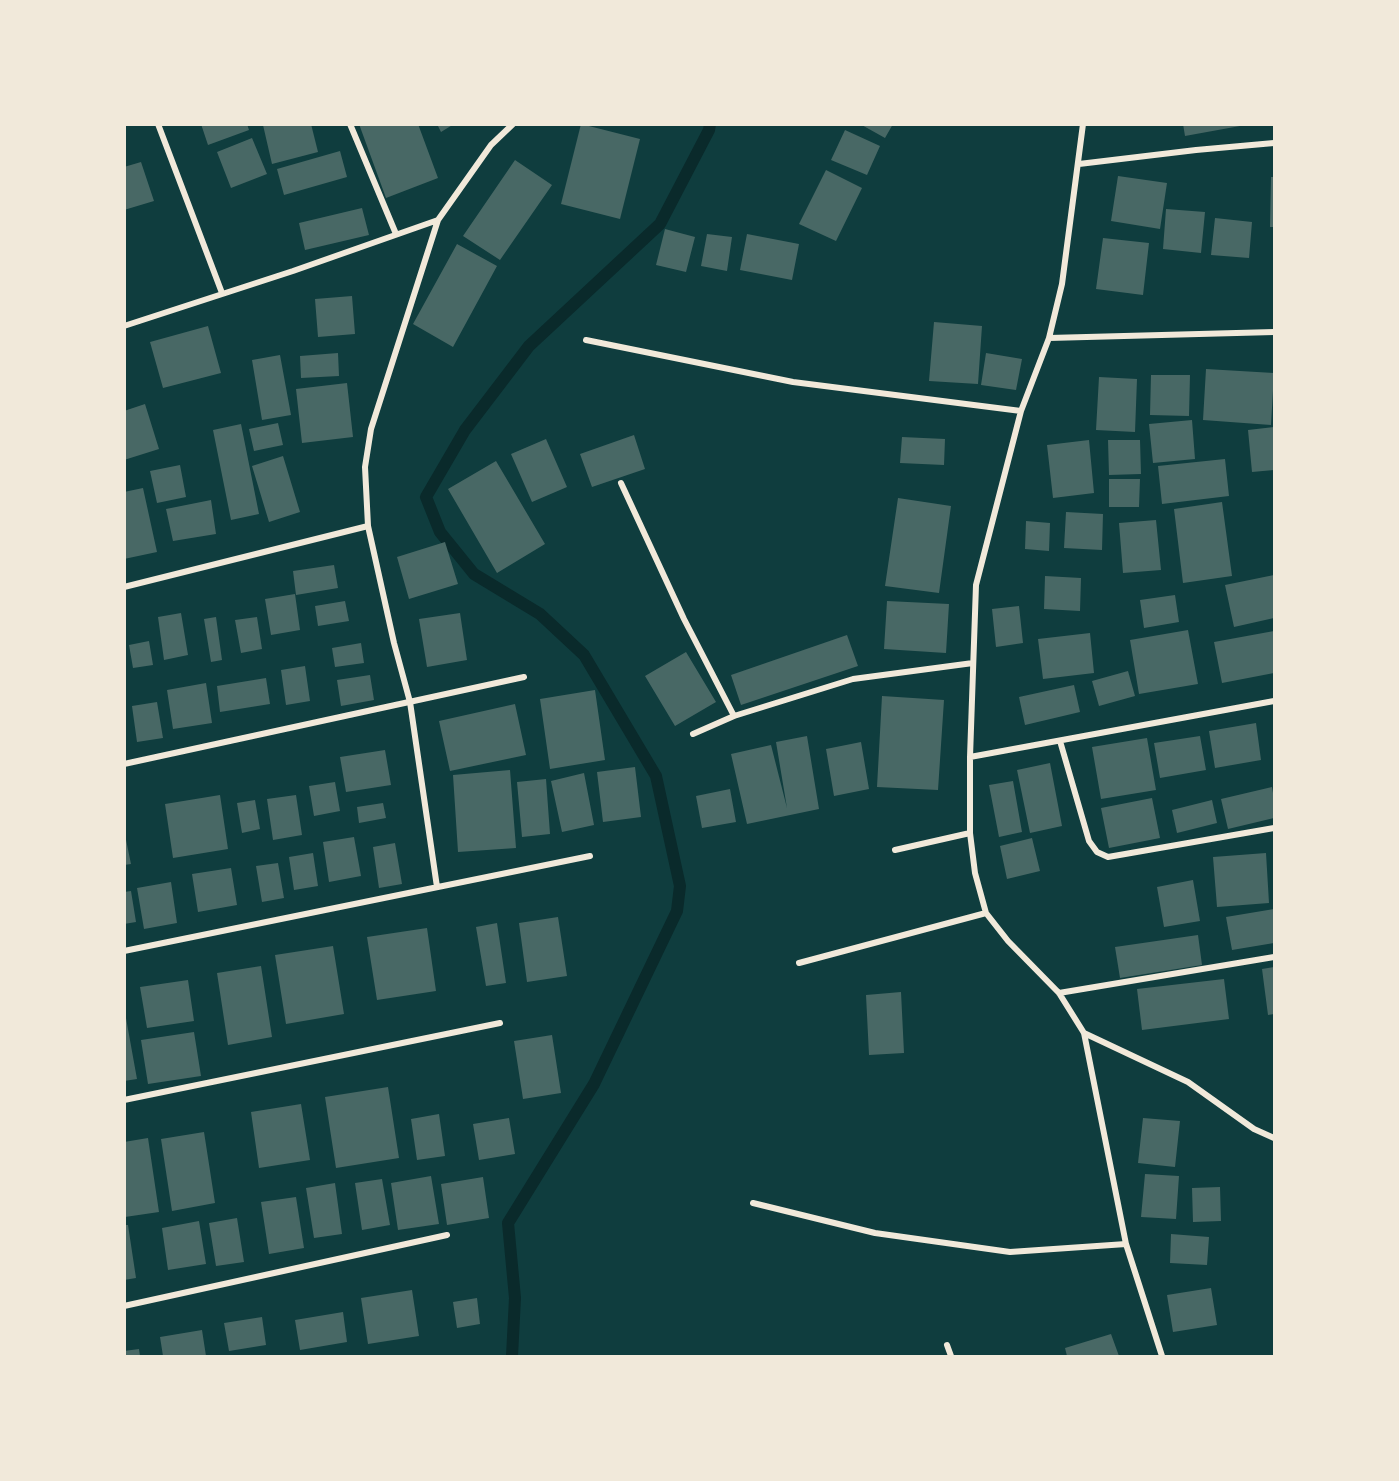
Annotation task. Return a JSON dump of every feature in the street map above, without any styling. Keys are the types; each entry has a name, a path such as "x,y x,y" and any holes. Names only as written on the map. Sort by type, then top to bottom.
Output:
{"street":[{"path":"158,124 222,293"},
{"path":"350,124 396,234"},
{"path":"437,887 410,702 394,643 368,526 365,467 371,429 438,220 491,145 513,124"},
{"path":"1083,124 1062,284 1049,338 1021,411 976,585 970,757 970,833 975,873 986,913 1008,941 1059,993 1084,1033 1126,1244 1162,1356"},
{"path":"1078,164 1275,143"},
{"path":"124,326 293,271 438,220"},
{"path":"1049,338 1275,332"},
{"path":"586,340 793,382 1021,411"},
{"path":"621,483 684,619 734,716"},
{"path":"124,587 368,526"},
{"path":"693,734 734,716 854,679 973,663"},
{"path":"124,764 524,677"},
{"path":"970,757 1275,701"},
{"path":"1060,741 1089,841 1097,852 1108,857 1275,828"},
{"path":"895,850 970,833"},
{"path":"124,951 590,856"},
{"path":"799,963 986,913"},
{"path":"1059,993 1275,957"},
{"path":"124,1100 501,1023"},
{"path":"1084,1033 1188,1082 1254,1129 1275,1138"},
{"path":"753,1203 875,1233 1010,1252 1126,1244"},
{"path":"124,1306 447,1235"},
{"path":"947,1345 951,1356"}],"building":[{"path":"201,124 247,124 249,130 208,145"},
{"path":"311,124 318,152 272,164 263,125"},
{"path":"359,124 418,124 438,178 386,198"},
{"path":"437,124 454,124 441,132"},
{"path":"581,124 640,139 620,219 561,204"},
{"path":"860,124 893,124 885,138"},
{"path":"1183,124 1240,124 1240,126 1185,136"},
{"path":"845,130 880,146 867,175 831,160"},
{"path":"252,138 267,174 231,188 217,152"},
{"path":"340,151 347,177 284,195 277,169"},
{"path":"515,160 552,185 500,260 463,236"},
{"path":"141,162 154,201 124,210 124,167"},
{"path":"826,170 862,188 836,241 799,224"},
{"path":"1118,176 1167,183 1160,229 1111,221"},
{"path":"1271,177 1274,177 1274,227 1270,227"},
{"path":"362,208 369,235 305,250 299,223"},
{"path":"1166,209 1205,212 1201,253 1163,249"},
{"path":"1215,218 1252,222 1249,258 1211,255"},
{"path":"665,229 695,237 686,272 656,265"},
{"path":"707,234 732,237 727,271 701,266"},
{"path":"747,234 799,244 792,280 740,270"},
{"path":"1103,238 1149,243 1143,295 1096,289"},
{"path":"457,244 497,266 453,347 413,324"},
{"path":"352,296 355,334 318,337 315,299"},
{"path":"934,322 982,326 978,384 929,381"},
{"path":"208,326 221,373 163,388 150,342"},
{"path":"338,353 339,376 301,378 300,356"},
{"path":"986,353 1022,359 1016,390 981,385"},
{"path":"280,355 291,415 262,420 252,360"},
{"path":"1206,369 1274,373 1271,425 1203,420"},
{"path":"1151,375 1190,375 1189,416 1150,415"},
{"path":"1099,377 1137,379 1135,432 1096,430"},
{"path":"347,383 353,437 302,443 296,389"},
{"path":"145,404 159,449 124,460 124,411"},
{"path":"1192,420 1195,459 1153,463 1149,424"},
{"path":"278,423 283,445 254,451 249,429"},
{"path":"241,424 259,514 231,520 213,430"},
{"path":"1274,427 1274,470 1252,472 1248,430"},
{"path":"634,435 645,469 592,487 580,454"},
{"path":"902,437 945,439 944,465 900,463"},
{"path":"546,439 567,487 532,502 511,454"},
{"path":"1089,440 1094,493 1053,498 1047,445"},
{"path":"1108,440 1140,440 1141,474 1109,475"},
{"path":"283,456 300,512 269,522 252,466"},
{"path":"1225,459 1229,496 1162,504 1158,466"},
{"path":"496,461 545,544 497,573 448,489"},
{"path":"180,465 186,497 157,503 150,471"},
{"path":"1109,479 1140,479 1139,507 1109,507"},
{"path":"143,488 157,552 124,559 124,492"},
{"path":"898,498 951,506 939,593 885,586"},
{"path":"211,500 216,534 173,541 166,509"},
{"path":"1222,502 1232,576 1183,583 1174,509"},
{"path":"1066,512 1103,514 1102,550 1064,548"},
{"path":"1156,520 1161,570 1123,573 1119,523"},
{"path":"1026,521 1050,523 1049,551 1025,549"},
{"path":"445,542 458,584 409,599 397,557"},
{"path":"334,565 338,588 296,595 293,571"},
{"path":"1274,575 1274,618 1234,627 1225,585"},
{"path":"1045,576 1081,578 1080,611 1044,609"},
{"path":"295,594 300,630 271,635 265,599"},
{"path":"1175,595 1179,622 1144,628 1140,600"},
{"path":"345,601 349,621 318,626 315,606"},
{"path":"887,601 949,604 946,653 884,649"},
{"path":"1019,606 1023,643 996,647 992,609"},
{"path":"181,613 188,655 164,660 158,617"},
{"path":"460,613 467,660 427,667 419,619"},
{"path":"216,617 222,660 211,662 204,619"},
{"path":"257,617 262,649 241,653 235,620"},
{"path":"1188,630 1198,684 1139,694 1130,640"},
{"path":"1274,631 1274,673 1222,683 1214,642"},
{"path":"1090,633 1094,673 1043,679 1038,639"},
{"path":"847,635 858,666 741,705 731,675"},
{"path":"149,641 153,665 133,668 129,645"},
{"path":"361,643 364,663 335,667 332,648"},
{"path":"686,652 716,702 675,726 645,676"},
{"path":"305,666 310,701 286,705 281,670"},
{"path":"1128,671 1135,696 1099,706 1092,681"},
{"path":"370,675 374,700 341,706 337,680"},
{"path":"266,678 270,704 220,712 217,686"},
{"path":"206,683 212,723 173,729 167,690"},
{"path":"1074,685 1080,712 1025,725 1019,697"},
{"path":"595,690 605,760 550,769 540,699"},
{"path":"882,696 944,700 938,790 877,787"},
{"path":"157,702 163,738 137,742 132,706"},
{"path":"515,704 526,755 450,771 439,721"},
{"path":"1256,723 1261,760 1215,768 1209,731"},
{"path":"807,736 819,809 747,824 731,754 771,745 787,808 776,742"},
{"path":"1200,736 1206,770 1160,778 1154,743"},
{"path":"1147,738 1156,790 1101,799 1092,747"},
{"path":"861,742 869,789 834,796 826,749"},
{"path":"385,750 391,785 346,792 340,757"},
{"path":"1050,763 1062,826 1030,833 1017,770"},
{"path":"635,767 641,817 603,822 597,772"},
{"path":"510,770 516,848 458,852 453,775"},
{"path":"584,773 594,825 562,832 551,781"},
{"path":"546,779 550,834 522,837 517,782"},
{"path":"1013,781 1022,832 999,837 989,785"},
{"path":"335,782 340,811 314,816 309,786"},
{"path":"1272,787 1274,818 1228,829 1221,799"},
{"path":"730,789 736,822 702,828 696,796"},
{"path":"220,795 228,849 173,858 165,804"},
{"path":"296,795 302,835 273,840 267,799"},
{"path":"1152,798 1160,838 1109,848 1101,808"},
{"path":"255,800 260,829 242,833 237,803"},
{"path":"1212,800 1217,823 1177,833 1172,810"},
{"path":"383,803 386,818 359,823 357,807"},
{"path":"124,830 131,864 124,865"},
{"path":"354,837 361,876 329,882 323,842"},
{"path":"1032,838 1040,871 1007,879 1000,846"},
{"path":"395,843 402,884 379,888 373,847"},
{"path":"313,853 318,886 294,890 289,857"},
{"path":"1266,853 1269,903 1217,907 1213,857"},
{"path":"278,863 284,898 262,902 256,866"},
{"path":"231,868 237,905 198,912 192,874"},
{"path":"1193,880 1200,921 1164,927 1157,887"},
{"path":"171,882 177,923 144,929 137,888"},
{"path":"131,891 136,922 124,924 124,892"},
{"path":"1274,909 1274,943 1232,950 1226,917"},
{"path":"558,917 567,976 527,982 519,923"},
{"path":"497,923 506,983 486,986 476,927"},
{"path":"427,928 436,991 377,1000 367,937"},
{"path":"1198,935 1202,965 1120,978 1115,947"},
{"path":"333,946 344,1014 286,1024 275,955"},
{"path":"261,966 272,1037 228,1045 217,973"},
{"path":"1274,967 1274,1014 1268,1015 1262,969"},
{"path":"1224,979 1229,1019 1142,1030 1137,989"},
{"path":"188,980 194,1021 147,1028 140,987"},
{"path":"901,992 904,1053 869,1055 866,995"},
{"path":"124,1007 137,1079 124,1081"},
{"path":"194,1032 201,1076 148,1084 141,1040"},
{"path":"552,1035 561,1093 523,1099 514,1041"},
{"path":"388,1087 399,1158 336,1168 325,1097"},
{"path":"301,1104 310,1160 259,1168 251,1112"},
{"path":"439,1114 445,1156 417,1160 411,1119"},
{"path":"509,1118 515,1154 479,1160 473,1124"},
{"path":"1143,1118 1180,1121 1175,1167 1138,1163"},
{"path":"204,1132 215,1203 172,1211 161,1139"},
{"path":"148,1138 159,1212 125,1217 124,1142"},
{"path":"1145,1174 1179,1176 1176,1219 1141,1217"},
{"path":"431,1176 439,1224 398,1230 391,1183"},
{"path":"483,1177 489,1218 447,1225 441,1184"},
{"path":"382,1179 390,1225 362,1230 355,1183"},
{"path":"335,1183 342,1234 314,1238 306,1188"},
{"path":"1220,1187 1221,1221 1193,1222 1192,1188"},
{"path":"296,1197 304,1248 269,1254 261,1202"},
{"path":"237,1218 244,1262 216,1266 209,1223"},
{"path":"199,1221 206,1264 168,1270 162,1228"},
{"path":"124,1225 128,1225 136,1278 124,1280"},
{"path":"1171,1234 1209,1237 1207,1265 1170,1263"},
{"path":"1211,1288 1217,1325 1173,1332 1167,1295"},
{"path":"412,1290 419,1336 368,1344 361,1298"},
{"path":"477,1298 480,1324 457,1328 453,1302"},
{"path":"343,1312 347,1342 300,1350 295,1320"},
{"path":"262,1317 266,1345 229,1351 224,1323"},
{"path":"202,1330 206,1356 163,1356 160,1337"},
{"path":"1111,1334 1119,1356 1067,1356 1065,1348"},
{"path":"139,1349 140,1356 124,1356 124,1351"}],"waterway":[{"path":"512,1356 515,1298 508,1223 594,1084 677,911 680,886 656,776 584,655 540,614 474,574 440,532 426,497 465,430 529,346 660,224 710,124"}]}
